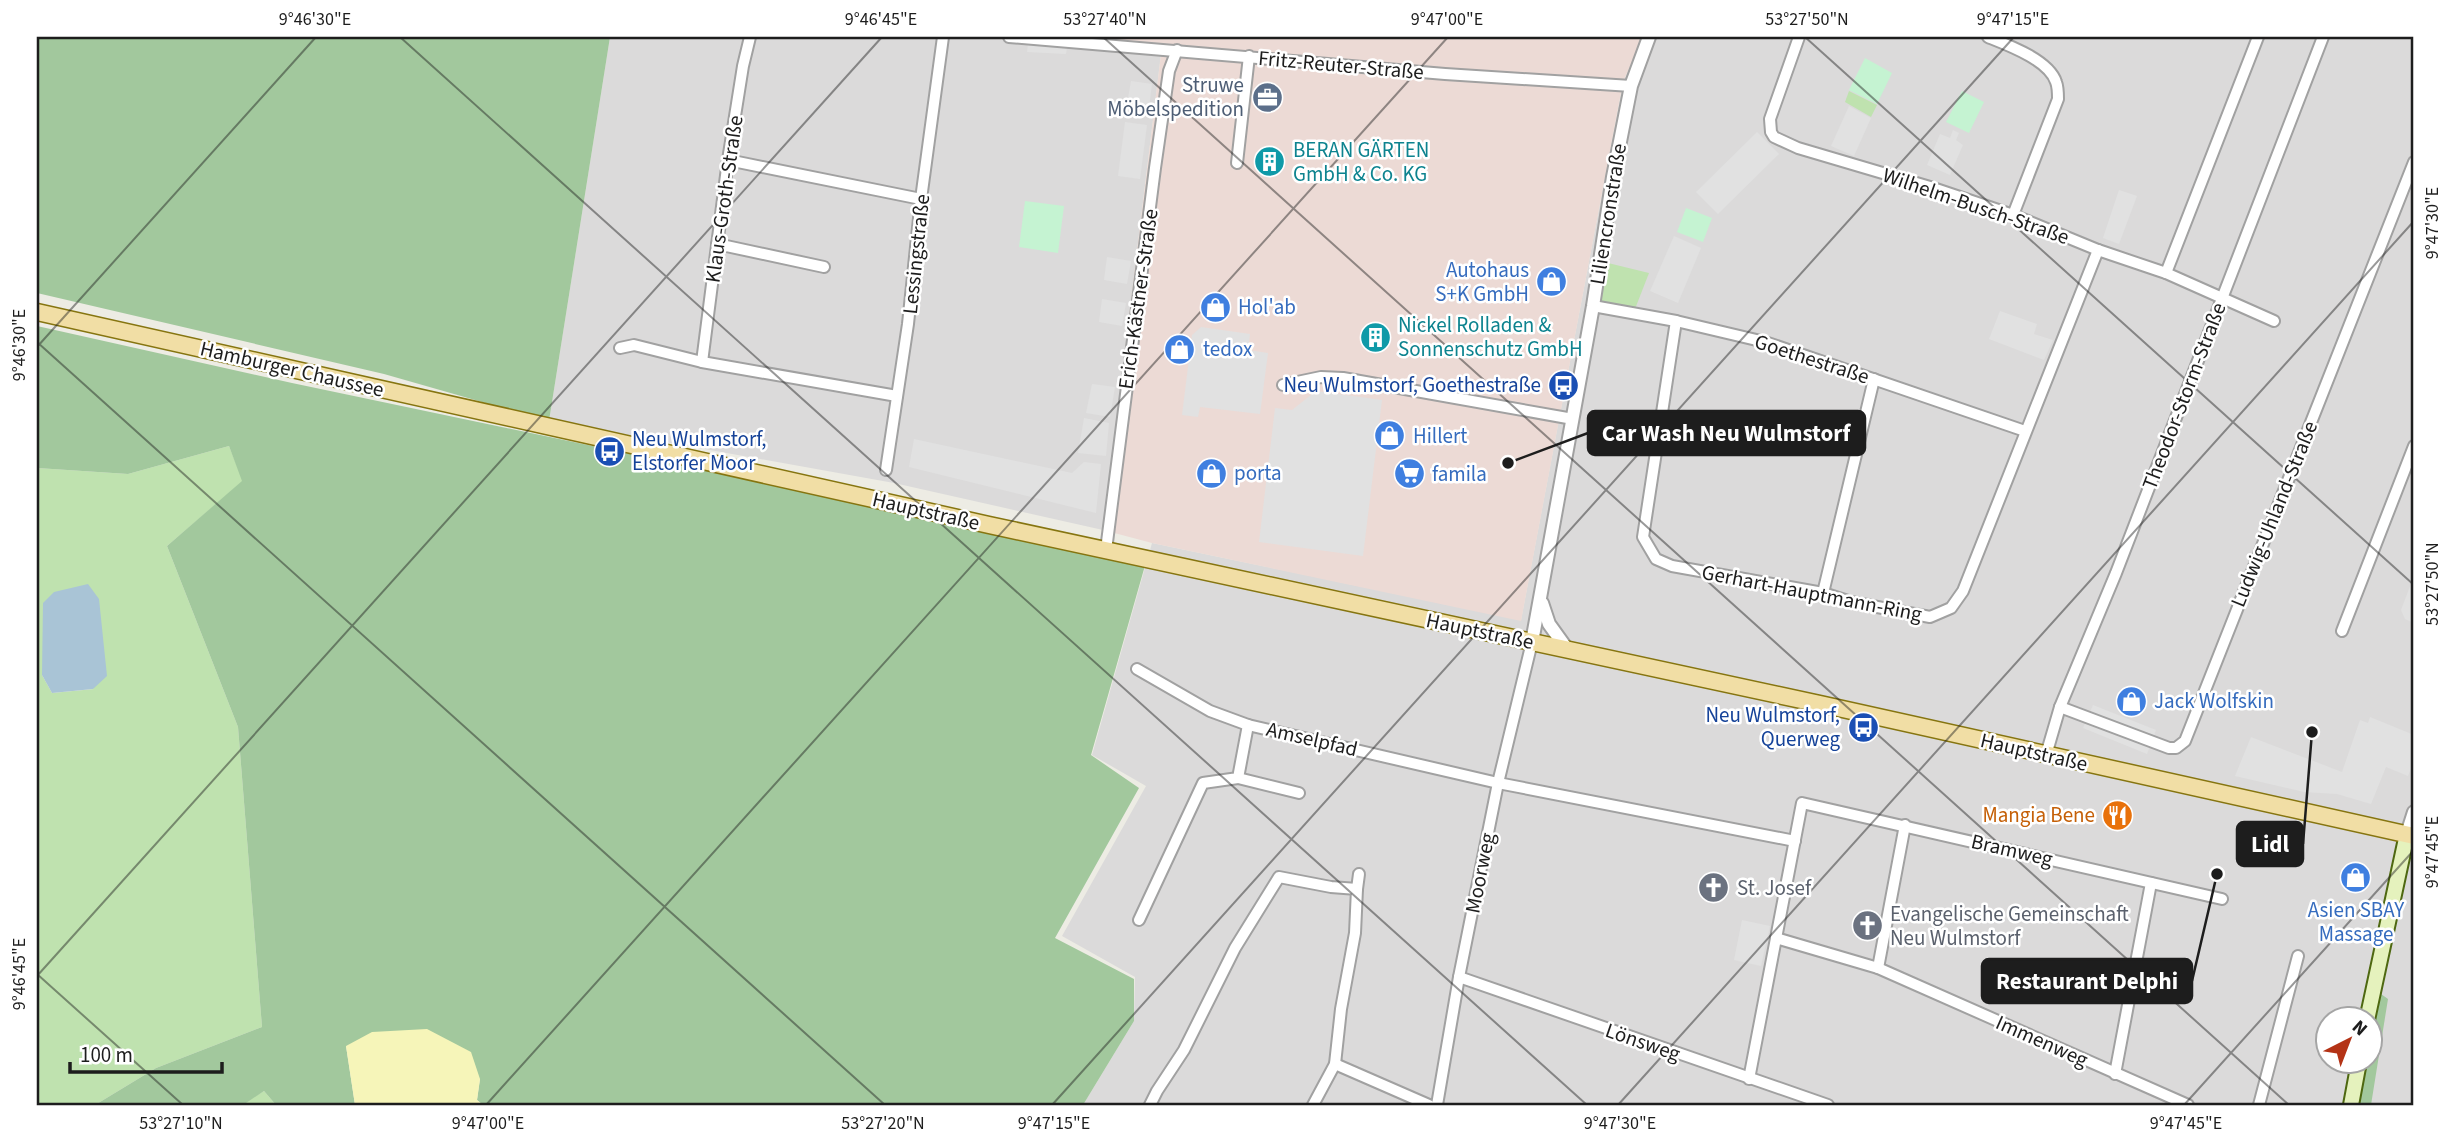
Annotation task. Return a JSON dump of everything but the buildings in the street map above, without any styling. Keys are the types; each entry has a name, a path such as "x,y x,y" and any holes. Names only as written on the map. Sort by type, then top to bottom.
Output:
{"main road":[{"name":"Hamburger Chaussee","path":"37,312 546,426"},
{"name":"Hauptstraße","path":"546,426 2411,835"},
{"path":"2370,1006 2411,835"},
{"path":"2351,1105 2356,1076"}],"street":[{"name":"Klaus-Groth-Straße","path":"702,362 728,160 750,37"},
{"name":"Lessingstraße","path":"886,470 908,324 921,199 943,37"},
{"name":"Fritz-Reuter-Straße","path":"1009,37 1445,74 1631,86"},
{"name":"Liliencronstraße","path":"1532,642 1593,306 1613,177 1631,86 1649,37"},
{"name":"Wilhelm-Busch-Straße","path":"1799,37 1770,119 1774,137 1798,148 2013,215 2166,274 2274,321"},
{"path":"1988,37 2023,52 2045,67 2056,80 2058,99 2013,215"},
{"path":"2166,274 2258,37"},
{"name":"Theodor-Storm-Straße","path":"2046,755 2060,707 2116,573 2323,37"},
{"name":"Erich-Kästner-Straße","path":"1106,550 1129,355 1165,97 1169,71 1177,50"},
{"path":"1237,163 1249,56"},
{"path":"728,160 921,199"},
{"name":"Ludwig-Uhland-Straße","path":"2060,707 2169,748 2176,748 2185,741 2414,162"},
{"path":"717,244 824,267"},
{"name":"Gerhart-Hauptmann-Ring","path":"1676,321 1643,537 1656,559 1672,566 1823,593 1851,602 1930,617 1951,608 1963,591 2098,250"},
{"name":"Goethestraße","path":"1593,306 1676,321 1765,342 2025,431"},
{"path":"620,348 634,345 702,362 897,396"},
{"path":"1283,385 1321,377 1343,378 1573,419"},
{"path":"1823,593 1874,379"},
{"path":"2342,631 2414,446"},
{"path":"1541,599 1549,624 1567,649"},
{"name":"Moorweg","path":"1437,1105 1459,977 1498,783 1532,642"},
{"name":"Amselpfad","path":"1137,669 1210,711 1248,725 1498,783 1795,841"},
{"path":"1238,778 1248,725"},
{"path":"1139,920 1203,783 1238,778 1299,793"},
{"name":"Bramweg","path":"1795,841 1802,803 2222,899"},
{"path":"2411,835 2414,812"},
{"path":"1878,968 1905,825"},
{"path":"1749,1079 1795,841"},
{"path":"1313,1105 1335,1064 1341,1009 1355,933 1359,874"},
{"path":"1150,1105 1184,1050 1235,948 1279,877 1331,887 1357,888"},
{"path":"2115,1074 2151,883"},
{"name":"Immenweg","path":"1776,938 1878,968 2188,1105"},
{"path":"2259,1105 2298,956"},
{"name":"Lönsweg","path":"1459,977 1828,1105"},
{"path":"1335,1064 1429,1105"}],"shaded area":[{"path":"37,37 610,37 549,421 384,374 37,293"},
{"path":"610,37 978,37 1161,54 1103,530 894,483 549,421"},
{"path":"978,37 1643,37 1623,82 1521,621 1152,543 1103,530 1161,54"},
{"path":"1643,37 2414,37 2414,1105 1083,1105 1134,1021 1135,977 1062,936 1146,786 1092,755 1152,543 1521,620 1623,82"},
{"path":"1028,44 1067,47 1066,54 1027,52"},
{"path":"1865,58 1892,73 1877,104 1849,90"},
{"path":"1131,81 1152,84 1149,107 1127,104"},
{"path":"1849,91 1877,105 1871,117 1845,102"},
{"path":"1962,91 1984,102 1969,133 1946,122"},
{"path":"1849,106 1871,118 1854,156 1831,146"},
{"path":"1125,122 1147,125 1140,179 1118,176"},
{"path":"1953,130 1959,133 1956,140 1963,145 1950,175 1927,165 1940,134 1950,138"},
{"path":"1757,132 1779,154 1718,214 1696,192"},
{"path":"2119,190 2137,196 2119,244 2103,238"},
{"path":"1025,201 1064,206 1058,253 1019,247"},
{"path":"1686,208 1712,218 1703,242 1677,232"},
{"path":"1674,236 1701,248 1678,303 1650,291"},
{"path":"1107,257 1131,261 1127,284 1104,280"},
{"path":"1608,263 1649,273 1635,309 1601,302"},
{"path":"1102,299 1126,303 1122,326 1099,322"},
{"path":"2000,311 2037,324 2034,334 2053,340 2044,360 1989,339"},
{"path":"37,326 292,383 1146,562 1091,755 1139,788 1055,938 1134,979 1134,1021 1083,1105 483,1105 477,1100 480,1079 346,1046 355,1105 276,1105 264,1091 243,1105 95,1105 156,1068 262,1027 238,727 167,546 242,481 229,446 128,474 37,468"},
{"path":"1201,327 1250,334 1248,350 1268,353 1260,414 1200,407 1198,417 1182,415 1192,335"},
{"path":"1092,384 1115,387 1110,417 1086,413"},
{"path":"1316,391 1382,400 1363,556 1259,542 1275,408 1292,410"},
{"path":"1084,418 1109,423 1106,456 1078,453"},
{"path":"914,439 1072,473 1084,462 1101,464 1096,513 909,467"},
{"path":"229,446 243,481 167,546 238,727 262,1027 156,1068 95,1105 37,1105 37,468 128,474","holes":["42,675 94,689 52,693"]},
{"path":"2414,576 2414,623 2405,619 2401,610"},
{"path":"2093,705 2156,730 2147,754 2083,728"},
{"path":"2370,717 2414,735 2414,761 2408,776 2386,767 2371,804 2337,794 2304,792 2235,776 2251,737 2342,772 2360,720 2368,723"},
{"path":"1742,920 1770,926 1761,966 1734,960"},
{"path":"2381,994 2388,999 2384,1024 2384,1006 2379,1006"},
{"path":"2364,1076 2376,1076 2371,1105 2359,1105"},
{"path":"264,1091 276,1105 243,1105 244,1103"}],"sand":[{"path":"427,1029 471,1052 480,1079 477,1100 483,1105 355,1105 346,1046 372,1032"}],"water":[{"path":"88,584 99,599 107,676 93,689 52,693 42,675 43,603 54,592"}],"place":[{"name":"Struwe Möbelspedition","path":"1267,97"},
{"name":"BERAN GÄRTEN GmbH & Co. KG","path":"1270,162"},
{"name":"Autohaus S+K GmbH","path":"1552,282"},
{"name":"Hol'ab","path":"1215,307"},
{"name":"Nickel Rolladen & Sonnenschutz GmbH","path":"1375,337"},
{"name":"tedox","path":"1180,349"},
{"name":"Neu Wulmstorf, Goethestraße","path":"1564,385"},
{"name":"Hillert","path":"1390,436"},
{"name":"Neu Wulmstorf, Elstorfer Moor","path":"609,451"},
{"name":"Car Wash Neu Wulmstorf","path":"1508,463"},
{"name":"porta","path":"1211,473"},
{"name":"famila","path":"1409,474"},
{"name":"Jack Wolfskin","path":"2131,701"},
{"name":"Neu Wulmstorf, Querweg","path":"1863,727"},
{"name":"Lidl","path":"2312,732"},
{"name":"Mangia Bene","path":"2118,815"},
{"name":"Restaurant Delphi","path":"2217,874"},
{"name":"Asien SBAY Massage","path":"2356,878"},
{"name":"St. Josef","path":"1714,888"},
{"name":"Evangelische Gemeinschaft Neu Wulmstorf","path":"1867,926"}]}
